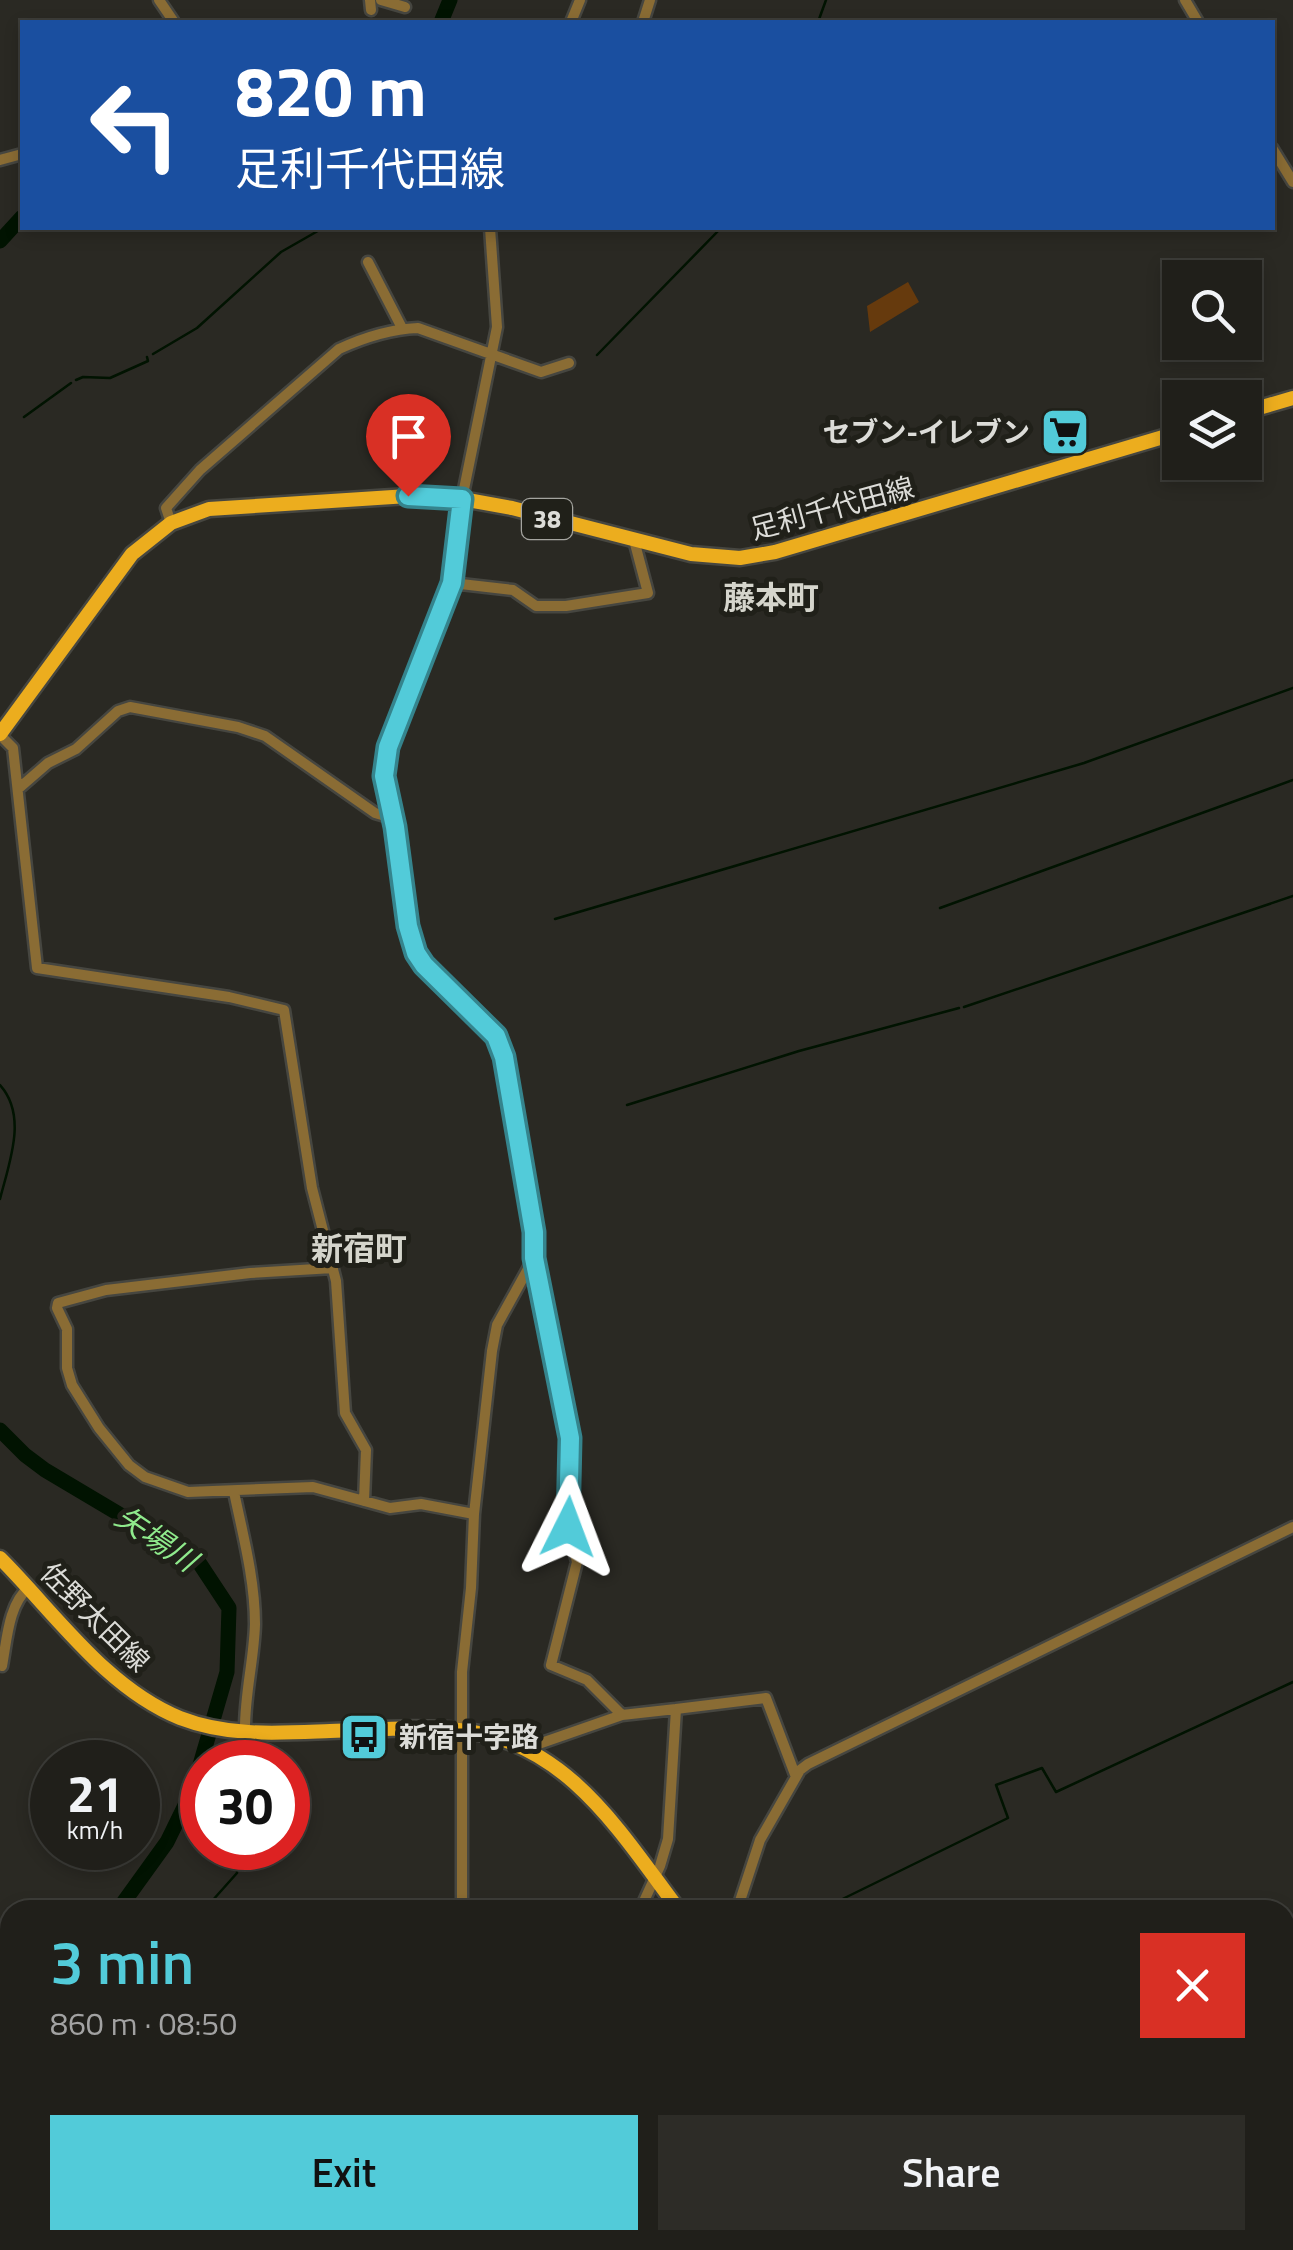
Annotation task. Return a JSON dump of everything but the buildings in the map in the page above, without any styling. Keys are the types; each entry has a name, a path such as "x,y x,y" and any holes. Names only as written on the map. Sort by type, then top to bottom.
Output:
{"main road":[{"path":"1262,407 1293,398"},
{"name":"足利千代田線","path":"0,734 121,566 145,541 194,512 225,506 408,496 462,499 712,558 765,554 1162,437"},
{"name":"佐野太田線","path":"0,1558 131,1690 153,1705 201,1724 244,1733 461,1730 527,1748 568,1774 590,1795 672,1900"}],"street":[{"path":"374,2 405,7"},
{"path":"1275,153 1293,182"},
{"path":"490,230 497,327 462,499 452,583 388,747 384,776 408,926 416,953 496,1036 504,1057 534,1232 534,1258 570,1438 568,1527 577,1562 551,1665 586,1680 622,1714"},
{"path":"368,262 402,328"},
{"path":"171,523 166,508 200,470 338,349 402,328 418,328 540,372 569,364"},
{"path":"452,583 513,590 536,606 566,606 648,593 634,540"},
{"path":"18,789 48,764 76,749 118,711 130,707 265,736 375,813 392,818"},
{"path":"0,734 13,748 37,968 229,997 284,1010 312,1188 333,1268 345,1412 366,1450 364,1501"},
{"path":"462,1900 462,1672 474,1514 496,1326 534,1258"},
{"path":"333,1268 250,1273 106,1290 57,1304 68,1336 70,1380 99,1428 129,1465 155,1482 188,1492 313,1488 390,1508 421,1504 474,1514"},
{"path":"234,1492 255,1623 244,1698 244,1733"},
{"path":"740,1900 760,1840 808,1764 1293,1527"},
{"path":"2,1666 14,1610 19,1596 28,1587"},
{"path":"527,1748 622,1714 766,1698 796,1778"},
{"path":"645,1900 668,1839 676,1709"}],"shaded area":[{"path":"908,282 919,302 870,332 867,306"}],"waterway":[{"name":"矢場川","path":"442,20 450,0"},
{"path":"819,20 826,0"},
{"name":"矢場川","path":"0,241 20,219"},
{"path":"153,354 197,328 281,252 320,230"},
{"path":"597,355 719,230"},
{"path":"76,380 110,378 148,361 147,357"},
{"path":"24,417 71,383"},
{"path":"555,919 1084,763 1293,688"},
{"path":"940,908 1293,780"},
{"path":"964,1007 1293,896"},
{"path":"627,1105 799,1051 959,1008"},
{"path":"0,1085 8,1097 15,1125 0,1199"},
{"name":"矢場川","path":"0,1430 45,1470 198,1561 229,1608 227,1672 193,1789 167,1842 125,1900"},
{"path":"840,1900 1008,1818 996,1785 1042,1768 1056,1792 1293,1682"},
{"path":"213,1900 237,1870"}],"place":[{"name":"セブン-イレブン","path":"1065,432"},
{"name":"新宿十字路","path":"364,1737"}],"district":[{"name":"藤本町","path":"771,598"},
{"name":"新宿町","path":"359,1249"}],"route":[{"path":"408,496 462,499 452,583 388,747 384,776 408,926 416,953 496,1036 504,1057 534,1232 534,1258 570,1438 568,1527"}]}
